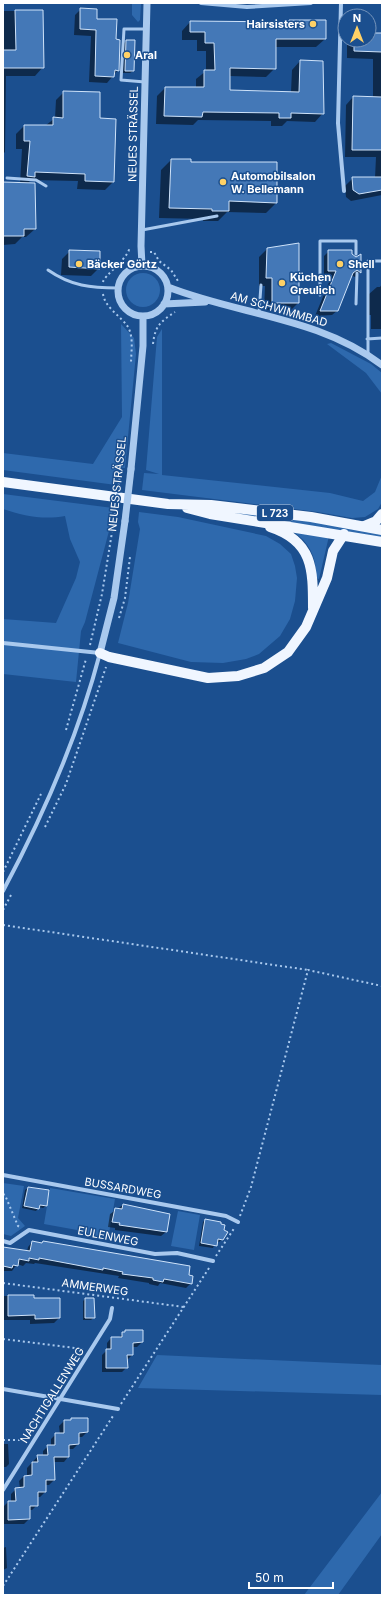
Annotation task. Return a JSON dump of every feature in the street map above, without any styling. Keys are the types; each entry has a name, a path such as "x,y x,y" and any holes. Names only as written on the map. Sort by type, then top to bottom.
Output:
{"main road":[{"name":"L 723","path":"3,482 168,504 210,514 344,534 382,542"},
{"name":"L 723","path":"168,504 211,505 311,517 382,530"},
{"path":"364,527 376,521 382,514"},
{"path":"251,520 277,529 291,536 300,544 308,557 313,573 313,612"},
{"path":"100,653 109,657 208,678 238,676 264,668 288,652 306,627 328,578 333,551 344,534"}],"street":[{"name":"NEUES STRÄSSEL","path":"142,265 147,3"},
{"path":"201,3 247,7 311,3"},
{"path":"341,3 338,124 344,191"},
{"path":"142,265 159,271 168,287 168,296 164,304 155,312 143,316 126,310 119,300 119,282 126,272 142,265"},
{"name":"AM SCHWIMMBAD","path":"168,287 209,301 301,324 332,336 368,354 382,365"},
{"name":"AM SCHWIMMBAD","path":"164,304 209,301"},
{"name":"NEUES STRÄSSEL","path":"100,653 114,598 125,521 143,346 143,316"},
{"path":"3,643 100,653 57,781 24,853 3,892"},
{"name":"BUSSARDWEG","path":"3,1175 226,1216 238,1222"},
{"path":"3,1241 10,1242 29,1230"},
{"name":"EULENWEG","path":"29,1230 155,1254 177,1253 213,1261"},
{"name":"NACHTIGALLENWEG","path":"3,1490 62,1398 110,1319 112,1308"},
{"path":"3,1389 118,1408"}],"lane":[{"path":"145,82 121,80 124,29 147,29"},
{"path":"6,178 36,180 46,186"},
{"path":"142,230 217,216"},
{"path":"320,295 320,241 356,241 356,254"},
{"path":"368,354 368,261 382,261"},
{"path":"48,270 68,282 96,288 118,288"},
{"path":"356,304 357,272"},
{"path":"259,313 261,285"},
{"path":"368,339 382,338"}],"path":[{"path":"66,734 102,594 121,468"},
{"path":"3,872 42,791"},
{"path":"3,925 308,970 382,986"},
{"path":"3,1586 238,1222 251,1187 308,970"},
{"path":"3,1194 5,1195 18,1226 29,1230"},
{"name":"AMMERWEG","path":"3,1283 184,1307"},
{"path":"3,1339 90,1350"},
{"path":"3,1440 35,1440"}],"shaded area":[{"path":"132,3 141,3 140,20 138,22 132,15"},
{"path":"140,273 146,273 155,278 159,284 159,296 155,302 146,307 140,307 131,302 126,293 126,287 131,278"},
{"path":"121,324 134,338 136,354 125,468 118,467 116,485 3,470 3,453 93,464 122,417"},
{"path":"162,329 162,475 330,493 363,501 375,492 382,475 382,502 378,509 365,517 352,518 318,512 142,490 144,473 159,474 146,470 157,337"},
{"path":"331,343 371,364 382,373 382,394 366,373 327,344"},
{"path":"3,494 113,508 109,531 85,622 81,631 76,682 3,674 3,619 56,623 76,578 80,562 70,539 65,516 49,518 34,517 3,509"},
{"path":"139,512 178,517 266,536 280,544 291,554 297,578 295,601 290,619 280,636 259,654 246,659 223,663 191,662 118,643 128,603 140,529 138,522"},
{"path":"238,512 310,520 382,533 382,538 238,514"},
{"path":"293,532 329,536 319,579 316,578 314,558 308,546"},
{"path":"3,1183 24,1186 18,1218 25,1226 11,1236 3,1234"},
{"path":"50,1188 115,1199 108,1239 77,1233 77,1230 44,1224"},
{"path":"178,1211 200,1215 194,1250 171,1246"},
{"path":"157,1355 382,1365 382,1395 138,1388"},
{"path":"382,1492 382,1534 338,1595 304,1595"}],"building":[{"path":"80,8 97,9 97,19 117,19 116,39 120,40 119,71 115,70 114,77 95,76 96,30 80,29"},
{"path":"15,10 43,10 44,68 3,68 3,50 16,50"},
{"path":"289,20 326,20 326,39 276,39 276,69 230,68 230,90 299,92 300,60 323,61 324,114 291,113 291,118 279,118 279,113 203,112 202,117 164,116 165,87 204,87 204,70 215,70 214,43 205,43 205,32 190,32 190,21 289,22"},
{"path":"377,33 382,33 382,52 354,51 354,48 377,48"},
{"path":"126,40 135,40 134,71 125,71"},
{"path":"63,91 100,92 100,118 116,119 114,182 85,181 85,174 35,172 35,177 27,176 30,141 24,141 24,125 53,125 53,117 63,118"},
{"path":"353,96 382,97 382,150 352,150"},
{"name":"Automobilsalon W. Bellemann","path":"171,159 191,159 191,162 277,162 277,203 229,201 229,211 169,208"},
{"path":"352,177 382,177 382,190 359,194 353,190"},
{"path":"3,182 35,183 36,229 24,229 24,236 3,236"},
{"path":"299,243 299,303 272,303 272,278 266,278 267,248"},
{"path":"69,250 100,251 100,269 69,267"},
{"path":"328,250 352,250 352,254 356,257 361,254 361,273 357,270 353,273 338,311 320,311 336,271 328,271"},
{"path":"28,1187 49,1190 47,1206 40,1205 39,1209 24,1206"},
{"path":"123,1204 170,1214 167,1232 119,1225 120,1223 112,1222 115,1208 122,1209"},
{"path":"205,1219 221,1222 221,1224 225,1225 224,1230 228,1232 223,1240 218,1239 217,1246 201,1243"},
{"path":"32,1241 42,1243 43,1241 190,1266 189,1275 193,1276 192,1284 164,1279 163,1282 153,1280 153,1278 122,1274 123,1272 103,1268 103,1270 39,1258 39,1260 29,1258 29,1261 19,1259 18,1266 13,1265 12,1268 3,1266 3,1247 30,1251"},
{"path":"8,1295 34,1295 34,1298 60,1298 60,1318 35,1319 35,1315 8,1316"},
{"path":"85,1298 94,1298 95,1318 85,1318"},
{"path":"125,1330 143,1330 143,1342 133,1343 133,1355 127,1355 128,1368 106,1368 106,1349 111,1349 111,1337 122,1337 122,1332 125,1332"},
{"path":"71,1418 88,1418 88,1432 79,1433 79,1444 69,1445 69,1457 54,1457 55,1480 46,1480 46,1492 38,1492 38,1506 30,1506 30,1519 8,1520 8,1501 16,1501 15,1488 24,1487 24,1476 32,1475 32,1462 38,1462 37,1455 48,1455 47,1445 55,1445 55,1433 64,1433 64,1420 71,1420"}],"place":[{"name":"Hairsisters","path":"313,24"},
{"name":"Aral","path":"127,55"},
{"name":"Automobilsalon W. Bellemann","path":"223,182"},
{"name":"Bäcker Görtz","path":"79,264"},
{"name":"Shell","path":"340,264"},
{"name":"Küchen Greulich","path":"282,283"}]}
